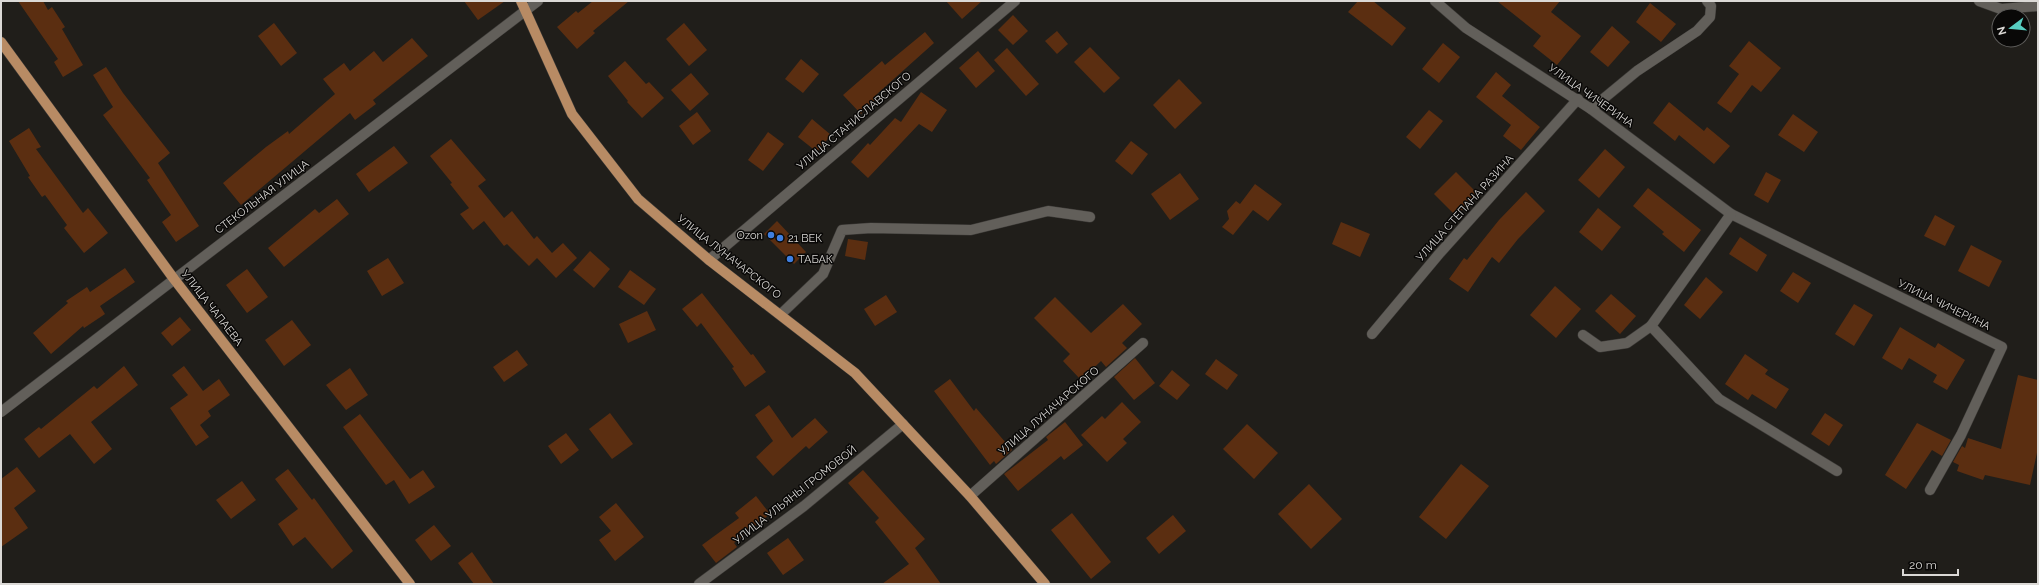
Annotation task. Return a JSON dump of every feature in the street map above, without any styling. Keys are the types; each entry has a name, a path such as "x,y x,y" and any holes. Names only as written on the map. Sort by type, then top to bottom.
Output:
{"main road":[{"name":"УЛИЦА ЛУНАЧАРСКОГО","path":"521,1 572,114 638,200 709,260 855,372 970,496 1045,584"},
{"name":"УЛИЦА ЧАПАЕВА","path":"1,42 174,279 410,584"}],"street":[{"name":"СТЕКОЛЬНАЯ УЛИЦА","path":"1,412 538,1"},
{"name":"УЛИЦА СТАНИСЛАВСКОГО","path":"709,260 1015,1"},
{"name":"УЛИЦА ЧИЧЕРИНА","path":"1435,1 1466,28 1578,99 1731,214 2002,347 1961,435 1930,490"},
{"path":"1591,109 1637,71 1697,31 1710,17 1711,6 1707,1"},
{"path":"1978,1 2001,9 2038,6"},
{"name":"УЛИЦА СТЕПАНА РАЗИНА","path":"1372,334 1440,254 1578,99"},
{"path":"781,314 823,274 842,230 871,228 972,230 1048,212 1090,216"},
{"path":"1583,335 1600,347 1627,343 1651,326 1731,214"},
{"path":"1651,326 1719,399 1837,471"},
{"name":"УЛИЦА ЛУНАЧАРСКОГО","path":"970,496 1143,343"},
{"name":"УЛИЦА УЛЬЯНЫ ГРОМОВОЙ","path":"699,584 804,506 904,424"}],"building":[{"path":"18,1 43,1 48,10 52,7 65,27 62,29 83,65 63,77 54,62 58,59"},
{"path":"464,1 505,1 478,20"},
{"path":"593,1 629,1 593,31 595,33 577,49 557,27 576,11 578,13"},
{"path":"946,1 982,1 962,19"},
{"path":"1358,1 1373,1 1406,28 1392,46 1348,12"},
{"path":"1497,1 1560,1 1551,12 1581,36 1557,65 1533,46 1541,36"},
{"path":"1650,3 1676,24 1661,42 1636,22"},
{"path":"1013,15 1028,31 1013,45 998,30"},
{"path":"274,23 297,53 281,66 258,36"},
{"path":"684,23 707,50 689,66 666,39"},
{"path":"1612,26 1630,42 1608,67 1590,52"},
{"path":"1057,31 1068,44 1057,54 1045,41"},
{"path":"925,32 934,43 877,94 879,96 861,114 843,95 882,61 885,65"},
{"path":"412,38 428,56 373,100 376,104 355,120 350,113 241,205 223,183 266,147 288,131 289,134 335,94 323,79 344,63 350,71 374,51 383,62"},
{"path":"1749,41 1781,68 1761,92 1752,85 1731,113 1717,103 1739,74 1729,66"},
{"path":"1443,43 1460,57 1439,83 1422,69"},
{"path":"1090,47 1120,78 1104,93 1074,62"},
{"path":"1007,48 1039,84 1026,96 994,60"},
{"path":"978,51 995,71 976,88 959,68"},
{"path":"801,59 819,74 803,93 785,79"},
{"path":"625,61 646,84 649,82 664,98 642,118 627,102 628,101 608,76"},
{"path":"106,67 123,93 170,153 158,163 199,226 176,242 162,222 171,215 147,180 150,178 103,115 113,107 93,75"},
{"path":"1496,72 1511,85 1502,96 1540,127 1521,150 1503,136 1511,125 1476,97"},
{"path":"691,73 709,94 690,111 671,90"},
{"path":"1179,79 1202,103 1175,129 1153,105"},
{"path":"921,92 947,110 932,132 919,124 868,178 851,162 868,143 870,145 895,118 901,122"},
{"path":"1669,102 1704,131 1707,127 1730,146 1714,164 1679,135 1675,141 1653,123"},
{"path":"1429,110 1443,121 1420,149 1406,137"},
{"path":"697,112 711,131 693,145 679,126"},
{"path":"1793,114 1818,132 1804,152 1778,135"},
{"path":"812,119 831,135 817,152 798,137"},
{"path":"29,128 41,147 36,149 83,213 88,208 108,233 84,253 64,228 67,225 45,195 42,197 28,177 30,176 9,141"},
{"path":"768,132 784,144 763,171 748,160"},
{"path":"451,139 486,180 478,186 504,218 512,211 534,239 537,236 552,253 563,243 577,258 556,278 537,258 529,266 507,244 504,246 484,221 473,230 460,214 469,208 450,184 452,183 430,156"},
{"path":"1131,141 1148,154 1132,175 1115,161"},
{"path":"394,146 408,163 369,192 356,174"},
{"path":"1605,149 1625,167 1599,198 1578,180"},
{"path":"1456,172 1478,194 1456,216 1434,194"},
{"path":"1766,172 1781,180 1768,203 1754,195"},
{"path":"1180,173 1199,199 1170,220 1151,194"},
{"path":"1255,184 1282,204 1268,221 1253,210 1233,235 1222,227 1229,219 1227,211 1236,201 1240,204"},
{"path":"1648,188 1701,230 1684,252 1662,234 1664,232 1633,206"},
{"path":"1526,192 1545,211 1518,239 1499,263 1492,257 1468,292 1449,279 1464,258 1467,260 1499,220"},
{"path":"337,199 349,214 284,267 268,248 315,209 319,213"},
{"path":"1598,208 1621,227 1602,251 1579,232"},
{"path":"1935,215 1955,226 1945,246 1924,236"},
{"name":"21 ВЕК","path":"777,221 806,252 794,264 764,234"},
{"path":"1341,222 1370,234 1360,257 1332,244"},
{"path":"1740,237 1767,255 1757,272 1729,254"},
{"path":"848,239 868,242 865,260 845,256"},
{"path":"1971,245 2002,261 1989,287 1958,271"},
{"path":"590,251 610,269 594,288 573,270"},
{"path":"388,258 404,283 382,296 367,271"},
{"path":"125,268 135,282 100,306 105,314 84,328 83,326 51,354 33,333 68,303 66,301 87,287 90,292"},
{"path":"247,269 268,297 247,313 226,285"},
{"path":"630,270 656,289 644,305 618,287"},
{"path":"1793,272 1811,283 1798,303 1780,291"},
{"path":"1706,277 1723,292 1700,319 1684,305"},
{"path":"1555,286 1581,309 1556,338 1530,315"},
{"path":"702,293 751,355 753,354 766,372 745,387 732,368 734,367 701,323 697,327 682,309"},
{"path":"1611,294 1636,316 1620,334 1595,311"},
{"path":"886,295 897,312 875,326 864,309"},
{"path":"1055,297 1091,333 1123,304 1142,324 1122,343 1127,348 1106,367 1101,361 1081,380 1063,361 1070,354 1034,318"},
{"path":"1854,304 1873,315 1854,346 1835,334"},
{"path":"647,311 656,330 628,343 619,324"},
{"path":"180,317 191,330 172,346 161,333"},
{"path":"292,320 311,345 284,366 265,340"},
{"path":"1900,327 1935,348 1938,343 1965,360 1947,390 1933,382 1937,375 1909,358 1902,370 1882,358"},
{"path":"517,350 528,365 504,382 493,367"},
{"path":"1745,354 1768,370 1765,374 1789,389 1776,409 1752,394 1748,400 1725,384"},
{"path":"1135,358 1155,383 1134,400 1114,377"},
{"path":"1216,359 1238,375 1227,390 1205,374"},
{"path":"124,366 138,385 91,422 112,449 94,464 70,434 39,458 24,439 39,427 41,429 94,386 97,389"},
{"path":"184,366 203,391 219,379 230,395 208,411 211,416 200,425 209,437 196,446 170,408 188,395 172,375"},
{"path":"350,368 368,395 346,410 326,385"},
{"path":"1172,370 1190,385 1177,400 1159,386"},
{"path":"2018,375 2038,380 2038,448 2030,485 1985,475 1983,480 1957,471 1959,465 1953,462 1962,446 1965,448 1968,438 2001,449"},
{"path":"950,379 974,411 976,408 1012,450 996,464 994,461 990,465 934,391"},
{"path":"1122,402 1141,422 1123,439 1127,443 1107,462 1081,435 1102,416 1105,419"},
{"path":"769,405 792,438 815,418 828,432 809,449 806,446 773,476 756,457 773,441 755,415"},
{"path":"610,413 633,444 612,459 589,429"},
{"path":"1825,413 1843,425 1829,446 1811,434"},
{"path":"360,414 410,479 423,470 435,487 409,504 394,480 386,485 343,427"},
{"path":"1065,422 1083,445 1064,460 1061,456 1018,491 1004,474 1048,440 1046,437"},
{"path":"1917,423 1951,440 1942,456 1932,450 1906,489 1885,475"},
{"path":"1247,424 1278,453 1254,479 1223,449"},
{"path":"566,433 579,450 561,464 548,446"},
{"path":"1461,464 1489,486 1446,539 1419,517"},
{"path":"17,467 36,491 14,508 28,528 1,547 1,479"},
{"path":"288,469 312,500 314,498 353,551 332,569 305,537 293,546 278,524 298,509 275,479"},
{"path":"863,470 925,539 915,548 941,584 882,584 909,564 875,522 879,518 848,483"},
{"path":"242,481 256,500 231,519 216,500"},
{"path":"1309,484 1342,519 1311,549 1278,514"},
{"path":"756,496 770,514 734,543 737,547 716,563 702,545 739,518 735,513"},
{"path":"616,503 644,537 615,561 599,540 611,531 599,517"},
{"path":"1072,513 1111,562 1091,579 1051,530"},
{"path":"1173,515 1186,531 1159,554 1146,538"},
{"path":"434,525 451,546 431,561 415,540"},
{"path":"788,538 804,560 783,575 767,553"},
{"path":"472,552 494,584 474,584 458,563"}],"place":[{"name":"Ozon","path":"771,235"},
{"name":"21 ВЕК","path":"780,238"},
{"name":"ТАБАК","path":"790,259"}]}
